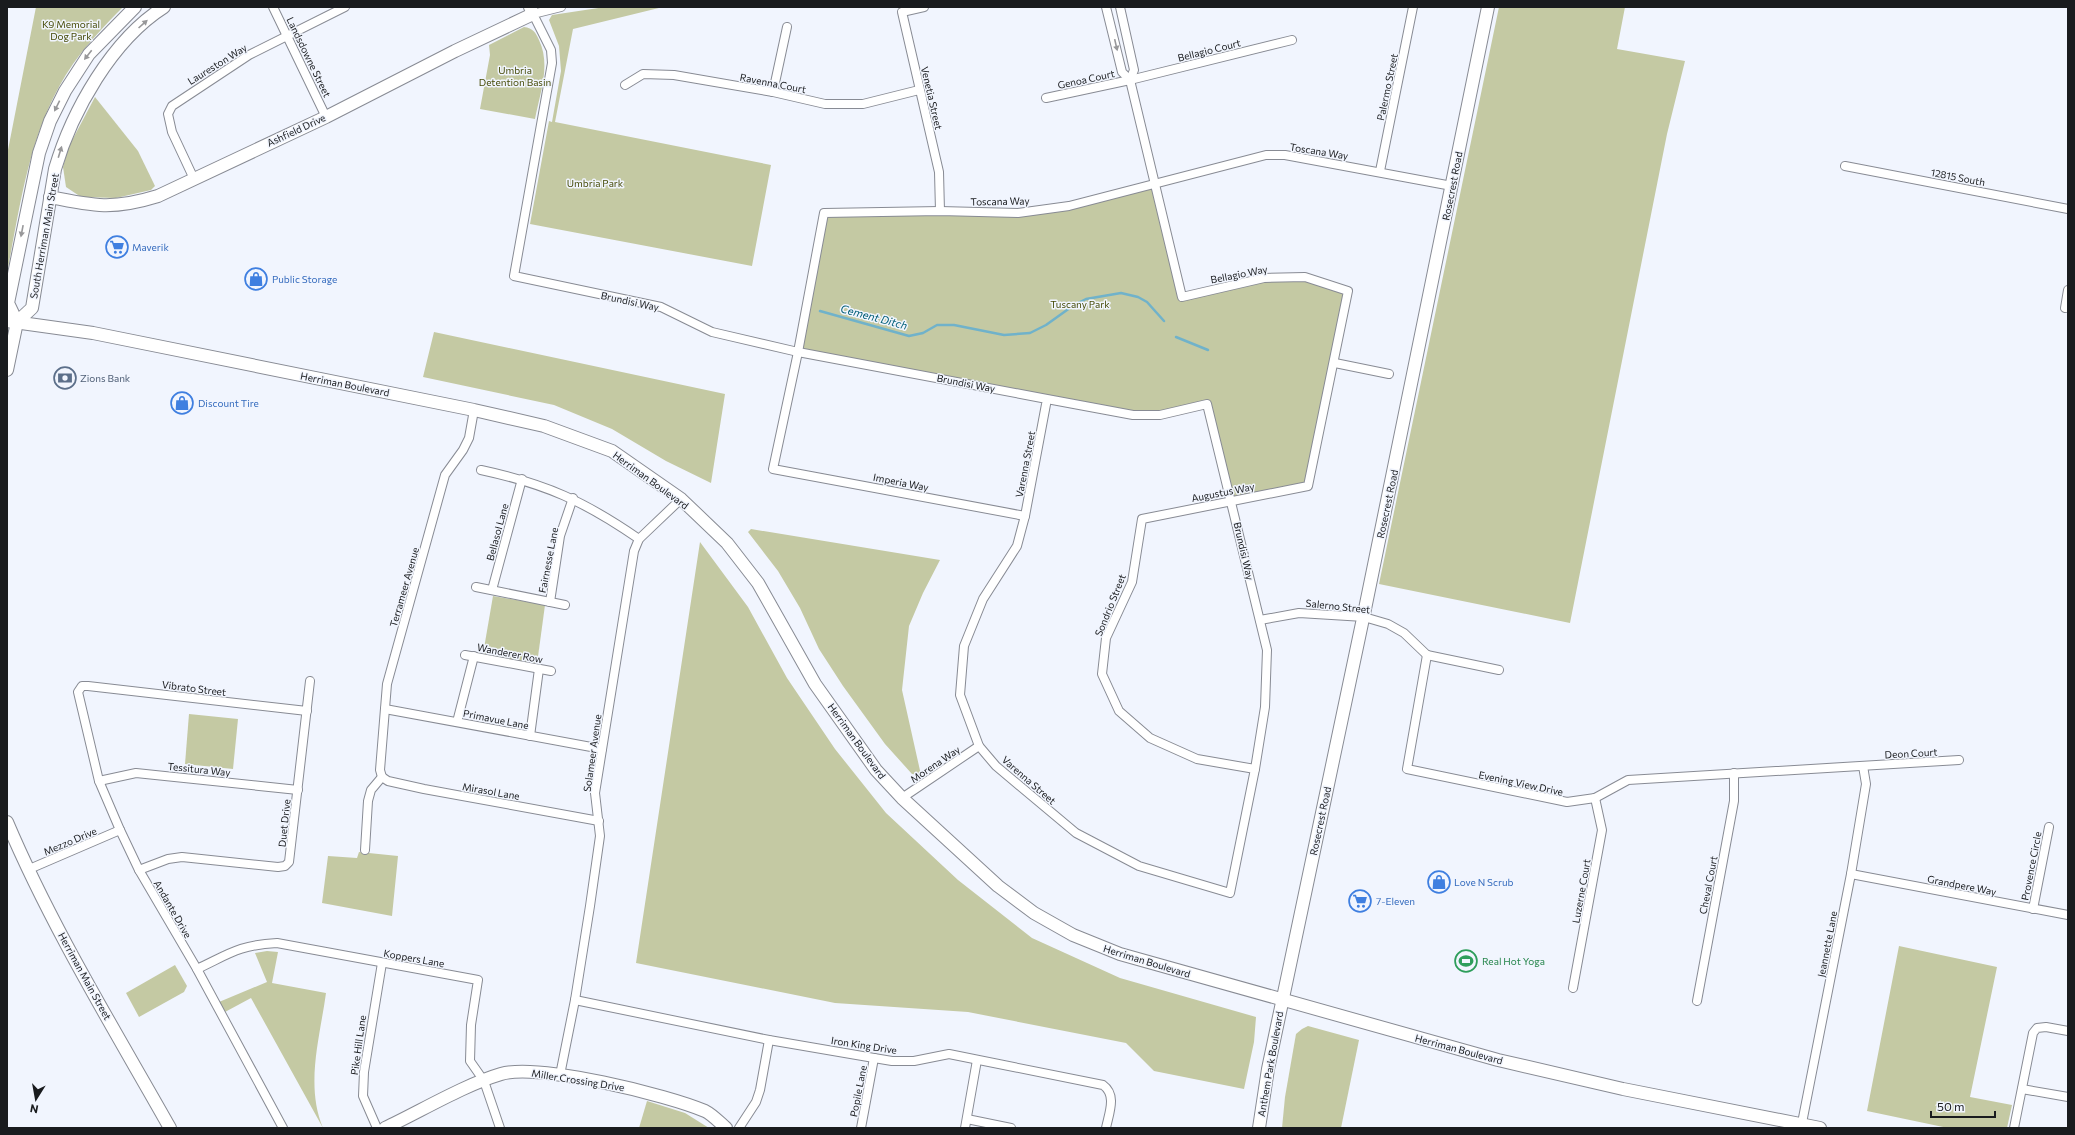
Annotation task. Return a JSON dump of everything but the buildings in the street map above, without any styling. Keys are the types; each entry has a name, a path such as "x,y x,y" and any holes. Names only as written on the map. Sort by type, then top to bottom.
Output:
{"main road":[{"name":"South Herriman Main Street","path":"134,7 109,32 76,72 50,121 38,153 8,303 12,322 32,308 50,197 62,146 86,94 123,42 164,7"},
{"name":"Rosecrest Road","path":"1282,1000 1364,617 1488,7"},
{"name":"Ashfield Drive","path":"50,197 83,204 117,206 134,204 158,196 326,117 532,10"},
{"path":"7,370 12,322"},
{"name":"Herriman Boulevard","path":"12,322 100,335 474,410 544,426 612,451 681,499 727,543 758,583 815,684 876,770 902,798 998,886 1034,913 1073,935 1120,954 1408,1036 1520,1065 1623,1090 1801,1126 1820,1128"},
{"name":"Herriman Main Street","path":"7,822 27,870 170,1128"},
{"name":"Anthem Park Boulevard","path":"1259,1128 1268,1070 1282,1000"},
{"name":"Miller Crossing Drive","path":"385,1128 484,1081 502,1074 527,1072 560,1075 668,1097 707,1112 726,1128"}],"street":[{"name":"Landsdowne Street","path":"273,7 326,117"},
{"name":"Laureston Way","path":"194,179 172,132 168,114 172,106 249,55 345,7"},
{"path":"532,10 561,7"},
{"name":"Venetia Street","path":"924,7 902,12 939,172 940,211"},
{"name":"Bellagio Way","path":"1106,7 1122,72 1130,80 1182,297 1264,278 1305,278 1348,291 1335,363 1308,486"},
{"name":"Bellagio Way","path":"1120,7 1134,70 1130,80"},
{"name":"Palermo Street","path":"1380,171 1414,7"},
{"name":"Brundisi Way","path":"532,10 550,50 552,63 540,121 514,276 661,307 712,332 798,352 1133,415 1160,414 1207,404 1232,500 1267,650 1265,707 1255,769 1230,893"},
{"path":"773,92 787,27"},
{"name":"Bellagio Court","path":"1130,80 1292,40"},
{"name":"Ravenna Court","path":"625,85 644,74 674,75 773,92 824,104 863,104 919,90"},
{"name":"Genoa Court","path":"1046,98 1130,80"},
{"name":"Toscana Way","path":"772,469 798,352 824,213 940,211 1018,213 1069,206 1266,155 1285,155 1380,171 1452,186"},
{"name":"12815 South","path":"1845,166 2068,208"},
{"path":"2065,308 2068,290"},
{"path":"1335,363 1389,374"},
{"name":"Varenna Street","path":"1047,399 1025,516 1017,546 983,600 964,646 960,695 979,746 996,766 1076,833 1139,866 1230,893"},
{"name":"Terrameer Avenue","path":"382,777 380,770 387,684 445,475 463,450 469,438 474,410"},
{"name":"Imperia Way","path":"772,469 1025,516"},
{"path":"481,470 522,479 573,498 603,514 639,539"},
{"name":"Bellasol Lane","path":"492,590 522,479"},
{"name":"Augustus Way","path":"1142,519 1308,486"},
{"name":"Fairnesse Lane","path":"550,602 560,536 573,498"},
{"name":"Solameer Avenue","path":"560,1075 575,1000 600,836 595,794 631,566 639,539 681,499"},
{"name":"Sondrio Street","path":"1142,519 1132,582 1106,638 1102,674 1119,711 1150,738 1197,759 1255,769"},
{"path":"476,587 565,605"},
{"name":"Salerno Street","path":"1260,620 1299,613 1364,617 1388,624 1404,634 1427,655"},
{"name":"Wanderer Row","path":"457,722 469,655 551,671"},
{"path":"1427,655 1499,670"},
{"name":"Evening View Drive","path":"1427,655 1407,769 1567,802 1595,798 1628,780 1863,766"},
{"path":"530,736 539,669"},
{"name":"Duet Drive","path":"139,870 168,859 182,857 285,866 290,856 310,682"},
{"name":"Vibrato Street","path":"80,688 82,686 91,686 307,711"},
{"name":"Andante Drive","path":"80,688 78,698 99,781 120,830 139,870 197,969 283,1128"},
{"name":"Primavue Lane","path":"386,708 602,750"},
{"name":"Morena Way","path":"902,798 979,746"},
{"name":"Deon Court","path":"1863,766 1959,760"},
{"name":"Jeannette Lane","path":"1801,1126 1851,874 1866,784 1863,766"},
{"name":"Tessitura Way","path":"99,781 136,773 298,790"},
{"name":"Cheval Court","path":"1697,1001 1734,801 1734,773"},
{"path":"365,850 368,801 371,790 382,777"},
{"name":"Mirasol Lane","path":"382,777 388,781 424,789 598,821"},
{"name":"Luzerne Court","path":"1573,988 1602,830 1595,798"},
{"name":"Provence Circle","path":"2033,909 2049,827"},
{"name":"Mezzo Drive","path":"27,870 120,830"},
{"name":"Grandpere Way","path":"1851,874 2068,915"},
{"name":"Koppers Lane","path":"197,969 229,952 260,944 277,944 478,980 471,1025 470,1061 484,1081 500,1128"},
{"name":"Pike Hill Lane","path":"377,1128 363,1096 364,1072 382,963"},
{"name":"Iron King Drive","path":"575,1000 769,1040 892,1061 914,1061 949,1054 1103,1085 1110,1089 1112,1097 1106,1128"},
{"path":"2014,1128 2033,1033 2037,1028 2046,1027 2068,1031"},
{"path":"739,1128 756,1102 760,1090 769,1040"},
{"name":"Popile Lane","path":"861,1128 874,1058"},
{"path":"966,1128 977,1060"},
{"path":"2022,1089 2068,1097"},
{"path":"967,1119 1011,1128"}],"green space":[{"name":"K9 Memorial Dog Park","path":"36,7 123,7 97,34 73,64 58,88 47,113 37,138 29,165 7,273 7,155"},
{"name":"Umbria Park","path":"605,7 663,7 573,29 555,122 771,165 752,266 530,224 549,121 552,122 561,71 559,46 549,20 552,15"},
{"path":"1499,7 1625,7 1617,49 1685,61 1667,134 1570,623 1379,584"},
{"name":"Umbria Detention Basin","path":"524,27 534,31 537,35 544,59 542,89 535,119 480,109 490,55 489,45"},
{"path":"95,97 138,151 155,186 151,190 116,198 81,197 66,187 63,167 68,148"},
{"name":"Tuscany Park","path":"1155,184 1182,297 1264,278 1305,277 1348,291 1308,486 1232,500 1207,404 1133,415 798,352 824,213 1018,213"},
{"path":"434,332 725,394 711,483 666,461 612,429 554,405 423,377"},
{"path":"751,529 940,560 923,593 909,626 902,690 921,775 912,774 885,744 843,686 819,649 800,608 778,571 748,532"},
{"path":"700,542 748,607 787,678 835,749 886,813 958,880 1032,938 1120,978 1256,1017 1254,1042 1244,1089 1154,1071 1126,1043 968,1012 835,1003 636,963"},
{"path":"493,596 545,605 537,664 483,654"},
{"path":"189,714 238,719 233,769 185,764"},
{"path":"359,852 398,856 392,916 322,903 328,856 357,858"},
{"path":"1899,946 1997,967 1970,1097 2012,1105 2007,1128 1948,1128 1867,1111"},
{"path":"267,951 278,952 272,983 326,993 314,1078 318,1112 323,1128 251,998 225,1012 219,1002 267,982 255,953"},
{"path":"175,965 187,986 184,992 139,1017 126,993"},
{"path":"1308,1026 1359,1040 1341,1128 1282,1128 1285,1097 1296,1034"},
{"path":"647,1101 685,1113 709,1128 639,1128"}],"waterway":[{"name":"Cement Ditch","path":"820,311 909,336 923,333 937,325 954,325 1004,335 1030,333 1046,325 1074,305 1086,299 1121,293 1138,297 1147,302 1164,321"},
{"name":"Cement Ditch","path":"1176,337 1208,350"}],"place":[{"name":"Maverik","path":"117,247"},
{"name":"Public Storage","path":"256,279"},
{"name":"Zions Bank","path":"65,378"},
{"name":"Discount Tire","path":"182,403"},
{"name":"Love N Scrub","path":"1439,882"},
{"name":"7-Eleven","path":"1360,901"},
{"name":"Real Hot Yoga","path":"1466,961"}]}
